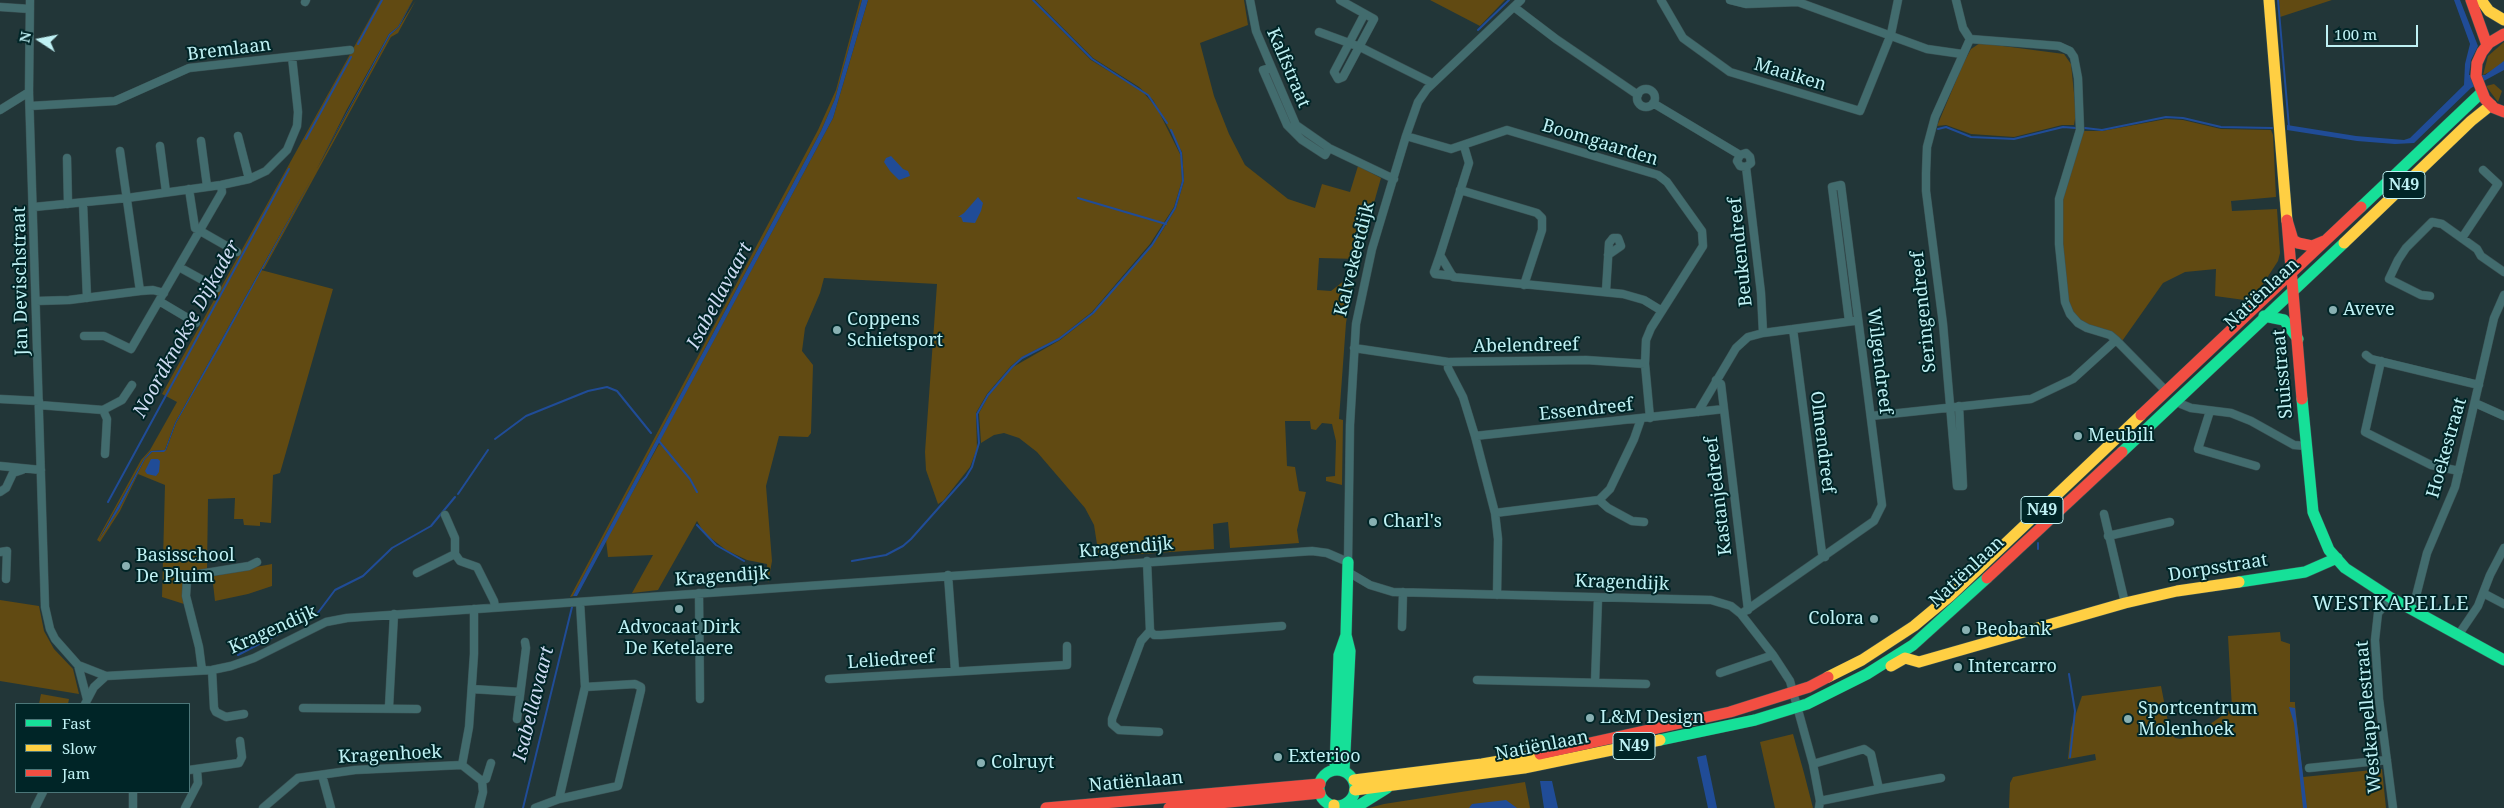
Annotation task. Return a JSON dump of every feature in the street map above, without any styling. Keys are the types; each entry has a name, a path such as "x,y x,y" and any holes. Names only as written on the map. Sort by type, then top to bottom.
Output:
{"main road":[{"name":"Sluisstraat","path":"2269,0 2313,512 2320,534 2337,558"},
{"path":"2471,0 2487,45 2503,35 2487,22 2479,0"},
{"path":"2479,0 2489,10 2504,20"},
{"name":"N49","path":"2487,45 2479,57 2476,74 2480,91 2496,108"},
{"name":"Natiënlaan","path":"1355,785 1558,751 1730,712 1792,693 1862,660 1914,626 1963,584 2327,240 2480,91"},
{"name":"Natiënlaan","path":"1355,785 1393,786 1524,768 1746,722 1797,708 1829,695 1868,674 1913,645 2177,399 2470,121 2496,108"},
{"path":"2288,220 2293,240 2298,243 2312,246 2327,240"},
{"path":"2264,316 2284,320 2298,339"},
{"path":"2337,558 2345,568 2392,598 2504,660"},
{"name":"Dorpsstraat","path":"1868,674 1877,674 1905,658 1914,659 1919,662 2125,603 2177,591 2305,572 2337,558"},
{"name":"Kalvekeetdijk","path":"1339,770 1339,655 1346,635 1348,567"},
{"path":"1913,645 1911,651 1914,659"},
{"path":"1339,770 1355,785 1348,802 1334,807 1327,802 1320,788 1323,776 1339,770"},
{"path":"1355,808 1373,794 1393,786"},
{"name":"Natiënlaan","path":"1046,808 1320,788"},
{"name":"Natiënlaan","path":"1168,808 1320,788"}],"street":[{"name":"Jan Devischstraat","path":"30,0 29,92 45,606 50,629 59,645 78,666 86,701"},
{"name":"Kalfstraat","path":"1250,0 1253,22 1271,68 1262,70 1286,126 1302,140 1325,155 1330,148 1394,179"},
{"path":"1340,0 1374,18 1343,77 1338,79 1334,72 1364,14"},
{"name":"Kalvekeetdijk","path":"1348,567 1350,433 1354,348 1365,274 1406,136 1422,96 1432,83 1521,0"},
{"name":"Maaiken","path":"1661,0 1683,38 1730,72 1860,111 1890,34"},
{"path":"1730,0 1746,4 1798,2 1927,49 1962,54"},
{"path":"1890,34 1898,0"},
{"path":"1956,0 1963,28 1970,39 2059,46 2070,51 2076,62 2080,130 2059,200 2060,244 2065,302 2070,314 2078,323 2087,328 2110,335 2167,392"},
{"path":"0,7 30,9"},
{"name":"Beukendreef","path":"1514,7 1556,39 1638,95 1640,104 1650,106 1654,103"},
{"path":"1319,32 1360,47 1432,83"},
{"name":"Seringendreef","path":"1959,406 1963,486 1957,486 1948,408 1943,324 1926,173 1931,131 1962,54 1970,39"},
{"name":"Bremlaan","path":"30,106 115,101 189,68 350,50"},
{"path":"34,207 127,198 221,185 249,179 274,166 287,150 293,138 298,112 292,57"},
{"name":"Beukendreef","path":"1638,95 1643,90 1650,90 1655,96 1654,103"},
{"path":"0,110 29,92"},
{"name":"Beukendreef","path":"1654,103 1740,155 1746,154 1750,157 1751,163 1746,167 1761,293 1763,333"},
{"name":"Boomgaarden","path":"1406,136 1451,149 1507,130 1658,175 1667,182 1702,231 1703,246 1646,340 1645,364"},
{"path":"238,136 249,179"},
{"path":"201,141 207,186"},
{"path":"160,146 166,192"},
{"path":"1464,146 1469,163 1434,272 1436,274 1634,296 1662,311"},
{"path":"120,151 140,290"},
{"path":"67,158 68,204"},
{"path":"2462,238 2498,184 2482,170"},
{"path":"84,336 104,336 131,349 222,192 221,185"},
{"name":"Wilgendreef","path":"1745,612 1874,521 1882,505 1841,185 1832,187 1849,321"},
{"path":"189,189 195,228 237,252"},
{"path":"1460,190 1537,213 1542,218 1542,230 1524,285"},
{"path":"83,203 87,298"},
{"path":"2430,296 2421,295 2392,282 2390,275 2398,260 2432,222 2442,224 2477,248 2481,256 2504,272"},
{"path":"1440,255 1453,276"},
{"path":"1606,292 1608,255"},
{"path":"179,267 217,288"},
{"path":"36,302 87,298 140,290 153,290 164,293"},
{"name":"Hoekestraat","path":"2413,608 2427,553 2459,471 2494,318 2504,294"},
{"path":"159,301 196,323"},
{"path":"1698,412 1740,343 1748,337 1763,333 1858,321"},
{"name":"Olmendreef","path":"1793,329 1822,553 1825,557"},
{"path":"1871,416 2031,399 2044,395 2073,379 2116,340"},
{"name":"Abelendreef","path":"1354,348 1448,362 1586,360 1645,364"},
{"path":"2366,355 2380,361 2479,385"},
{"path":"2380,361 2365,432 2431,465 2459,471"},
{"path":"1448,362 1448,368 1463,396 1476,436 1495,513 1498,539 1497,595"},
{"path":"1645,364 1650,418"},
{"name":"Kastanjedreef","path":"1716,380 1721,384 1745,612"},
{"path":"0,399 102,410 122,400 132,385"},
{"path":"2177,399 2181,404 2191,408 2231,413 2251,421 2294,445 2306,446"},
{"path":"2475,403 2504,416"},
{"name":"Essendreef","path":"1476,436 1724,409"},
{"path":"102,410 107,419 105,454"},
{"path":"2210,411 2198,449 2256,466"},
{"path":"1495,513 1599,500 1610,488 1634,439 1641,419"},
{"path":"0,466 17,467 22,470"},
{"path":"0,492 6,488 12,473 22,470 41,470"},
{"path":"1599,500 1608,508 1632,520 1644,522"},
{"path":"2104,514 2125,603"},
{"path":"444,515 455,538 455,554 460,561 477,567 494,600 495,607"},
{"path":"2108,536 2170,522"},
{"path":"2459,634 2478,606 2504,548"},
{"path":"0,552 7,550 6,579"},
{"name":"Kragendijk","path":"78,666 106,676 212,670 243,663 326,622 346,618 1312,551 1327,553 1370,585 1385,590 1718,601 1745,612 1786,673 1813,764 1822,806"},
{"path":"417,573 455,554"},
{"path":"1147,561 1150,631 1141,641 1114,712 1112,724 1119,730 1159,732"},
{"path":"202,670 199,647 186,596 187,579 193,575 243,567 257,562"},
{"name":"Leliedreef","path":"948,575 955,670"},
{"path":"1402,627 1403,592"},
{"path":"2484,593 2504,604"},
{"path":"699,594 700,699"},
{"path":"1595,683 1598,598"},
{"name":"Westkapellestraat","path":"2392,598 2378,614 2375,640 2393,808"},
{"path":"558,799 585,687 580,602"},
{"name":"Kragenhoek","path":"263,808 294,780 355,770 462,765 469,727 472,689 474,609"},
{"path":"389,707 394,614"},
{"path":"1150,631 1154,635 1161,635 1282,626"},
{"path":"517,719 526,648 525,642"},
{"name":"Leliedreef","path":"829,679 1068,664 1067,646"},
{"path":"1720,674 1773,655"},
{"path":"212,670 214,708 216,712 226,717 244,714"},
{"path":"86,701 96,685 106,676"},
{"path":"1477,680 1646,684"},
{"path":"535,808 558,799 618,786 641,687 635,684 585,687"},
{"path":"472,689 520,692"},
{"path":"303,708 389,707 418,709"},
{"path":"185,808 193,786 193,770 217,764 239,763 242,757 240,741"},
{"path":"1813,764 1864,749 1871,754 1878,788"},
{"path":"2309,768 2387,760"},
{"path":"482,781 486,779 491,763"},
{"path":"462,765 482,781 483,792 479,808"},
{"path":"322,775 331,808"},
{"path":"1822,806 1878,788 1941,778"},
{"path":"35,808 42,793"},
{"path":"133,793 133,808"}],"shaded area":[{"path":"380,0 413,0 398,27 389,34 346,111 317,169 390,35 399,27 416,0 398,33 391,37 264,269 262,269 312,178 175,423 165,450 151,451 144,459 99,539 119,509 145,459 152,452 166,450 176,423 261,270 333,289 280,473 273,475 271,523 260,522 260,526 244,525 243,519 234,519 235,498 208,499 207,570 194,572 183,589 184,604 162,597 165,485 138,474 120,511 100,542 97,540 141,460 150,450 177,402 162,394"},
{"path":"860,0 862,0 835,99 821,131 573,596 570,597 818,130 836,90"},
{"path":"868,0 1032,0 1091,60 1143,92 1157,108 1181,156 1182,181 1174,207 1150,244 1092,312 1059,338 1022,357 1011,366 987,394 976,413 977,449 970,467 943,501 938,504 926,470 925,452 937,284 824,278 820,293 805,328 802,351 813,365 811,433 808,437 779,436 766,486 772,561 768,583 767,564 747,560 726,550 704,533 697,521 658,590 632,593 653,555 608,557 606,540 659,444 661,445 660,440 833,118"},
{"path":"1035,0 1244,0 1248,25 1200,43 1214,96 1229,134 1245,165 1288,199 1315,208 1322,184 1350,192 1358,166 1381,178 1358,259 1319,258 1317,290 1331,291 1345,280 1353,281 1346,323 1339,419 1343,420 1342,485 1326,481 1326,477 1335,476 1336,441 1332,424 1322,423 1316,430 1311,429 1310,421 1285,421 1287,466 1295,467 1299,491 1306,492 1297,530 1299,543 1230,548 1228,522 1213,524 1214,549 1099,557 1094,525 1085,508 1037,452 1019,438 1004,433 994,435 981,443 979,413 989,395 1013,367 1060,340 1093,314 1159,236 1176,208 1184,181 1182,152 1153,100 1139,87 1093,58"},
{"path":"1430,0 1505,0 1480,26"},
{"path":"2279,0 2332,0 2280,17"},
{"path":"2504,42 2504,61 2496,69 2483,75 2488,56"},
{"path":"1980,43 2064,54 2071,64 2076,113 2074,125 2062,125 2014,137 1971,134 1946,125 1937,126 1963,64 1971,49"},
{"path":"2494,84 2502,91 2498,102 2486,86"},
{"path":"2166,119 2183,120 2221,129 2271,130 2273,135 2276,197 2231,201 2232,211 2277,209 2280,253 2278,261 2252,301 2215,296 2216,269 2185,272 2163,283 2120,344 2087,328 2070,314 2059,244 2062,192 2082,131 2102,131"},
{"path":"272,564 272,586 248,594 215,601 212,575"},
{"path":"0,600 39,606 44,631 54,649 73,669 79,694 0,681"},
{"name":"Sportcentrum Molenhoek","path":"2280,632 2281,641 2290,644 2290,702 2295,702 2303,777 2382,769 2386,808 2009,808 2010,783 2013,777 2096,760 2095,754 2068,759 2071,728 2082,696 2161,686 2170,732 2175,738 2181,739 2194,735 2232,709 2228,636"},
{"path":"41,694 69,699 68,703 39,703"},
{"path":"1793,734 1813,808 1775,808 1760,742"},
{"path":"1525,782 1530,808 1369,808 1384,804"}],"water":[{"path":"413,0 399,27 390,35 316,169 389,34 398,27"},
{"path":"862,0 868,0 833,118 577,596 573,596 821,131 835,99"},
{"path":"2454,0 2460,0 2478,46 2471,60 2469,75 2485,75 2504,61 2504,70 2471,88 2414,143 2395,144 2357,141 2287,130 2287,125 2356,136 2404,140 2410,138 2464,85 2465,64 2470,44"},
{"path":"891,156 903,169 908,171 910,176 899,180 890,171 884,162 886,158"},
{"path":"312,178 176,423 166,450 164,452 152,452 145,459 119,509 99,540 144,459 151,451 165,450 175,423"},
{"path":"978,197 983,203 975,223 963,222 961,217 958,217"},
{"path":"151,459 158,459 160,461 159,472 156,476 147,474 145,471"},
{"path":"2289,707 2295,708 2307,808 2303,808 2294,723"},
{"path":"1706,755 1717,808 1708,808 1697,757"},
{"path":"1540,781 1552,781 1558,808 1544,808"},
{"path":"1506,800 1517,808 1469,808 1472,804"}],"waterway":[{"name":"Noordknokse Dijkader","path":"358,44 382,0"},
{"path":"1033,0 1092,59 1148,95 1167,123"},
{"path":"1478,30 1509,0"},
{"path":"2278,0 2289,127"},
{"name":"Noordknokse Dijkader","path":"306,139 351,57"},
{"path":"2085,128 2102,130 2166,117 2183,118 2221,127 2272,128"},
{"path":"1938,129 1946,127 1971,137 2014,139 2063,127 2076,128"},
{"path":"852,561 886,555 903,546 911,539 966,477 972,467 979,443 977,414 988,395 1022,358 1059,339 1093,313 1152,245 1175,208 1183,181 1181,153 1171,130"},
{"name":"Noordknokse Dijkader","path":"108,502 289,169"},
{"path":"1078,198 1166,224"},
{"path":"495,439 526,416 588,391 607,387 617,391 651,433"},
{"path":"658,440 690,479 697,492"},
{"path":"458,494 488,450"},
{"path":"238,655 317,614 335,590 363,576 392,548 431,526 455,497"},
{"path":"697,525 716,545 744,561"},
{"path":"2038,543 2038,549"},
{"name":"Isabellavaart","path":"523,808 572,607"},
{"path":"2069,674 2075,711 2070,757"}],"traffic: fast":[{"path":"2361,207 2481,93"},
{"path":"2122,452 2344,243"},
{"path":"2264,316 2284,320 2298,339"},
{"path":"2302,399 2313,512 2329,550 2345,568 2391,598 2504,660"},
{"path":"2239,582 2305,572 2337,558"},
{"path":"1344,771 1350,651 1346,635 1348,562"},
{"path":"1660,740 1755,720 1807,704 1867,674 1913,645 1987,578"},
{"path":"1335,769 1339,655 1346,635"},
{"path":"1337,770 1344,771 1350,775 1354,781 1355,788 1354,795 1350,801 1344,805 1337,806 1330,805 1324,801 1320,795 1319,788 1320,781 1324,775 1330,771 1337,770"},
{"path":"1355,808 1387,788"}],"traffic: slow":[{"path":"2269,0 2287,221"},
{"path":"2481,0 2489,11 2504,20"},
{"path":"2344,243 2471,121 2491,105"},
{"path":"1828,677 1862,660 1914,626 1950,596 2141,415"},
{"path":"1891,666 1905,658 1919,662 2125,603 2177,591 2239,582"},
{"path":"1355,790 1524,768 1660,740"},
{"path":"1354,780 1482,764 1540,754"}],"traffic: jam":[{"path":"2471,0 2487,45"},
{"path":"2504,34 2489,43 2482,52 2477,63 2476,76 2485,99 2494,108 2504,112"},
{"path":"2141,415 2361,207"},
{"path":"2287,220 2293,240 2298,243 2312,246 2324,241"},
{"path":"2287,221 2302,399"},
{"path":"1987,578 2122,452"},
{"path":"1540,754 1730,712 1809,687 1828,677"},
{"path":"1046,808 1320,784"},
{"path":"1169,808 1320,793"}],"place":[{"name":"Aveve","path":"2333,310"},
{"name":"Coppens Schietsport","path":"837,330"},
{"name":"Meubili","path":"2078,436"},
{"name":"Charl's","path":"1373,522"},
{"name":"Basisschool De Pluim","path":"126,566"},
{"name":"Advocaat Dirk De Ketelaere","path":"679,609"},
{"name":"Colora","path":"1874,619"},
{"name":"Beobank","path":"1966,630"},
{"name":"Intercarro","path":"1958,667"},
{"name":"L&M Design","path":"1590,718"},
{"name":"Sportcentrum Molenhoek","path":"2128,719"},
{"name":"Exterioo","path":"1278,757"},
{"name":"Colruyt","path":"981,763"}],"district":[{"name":"WESTKAPELLE","path":"2391,604"}]}
